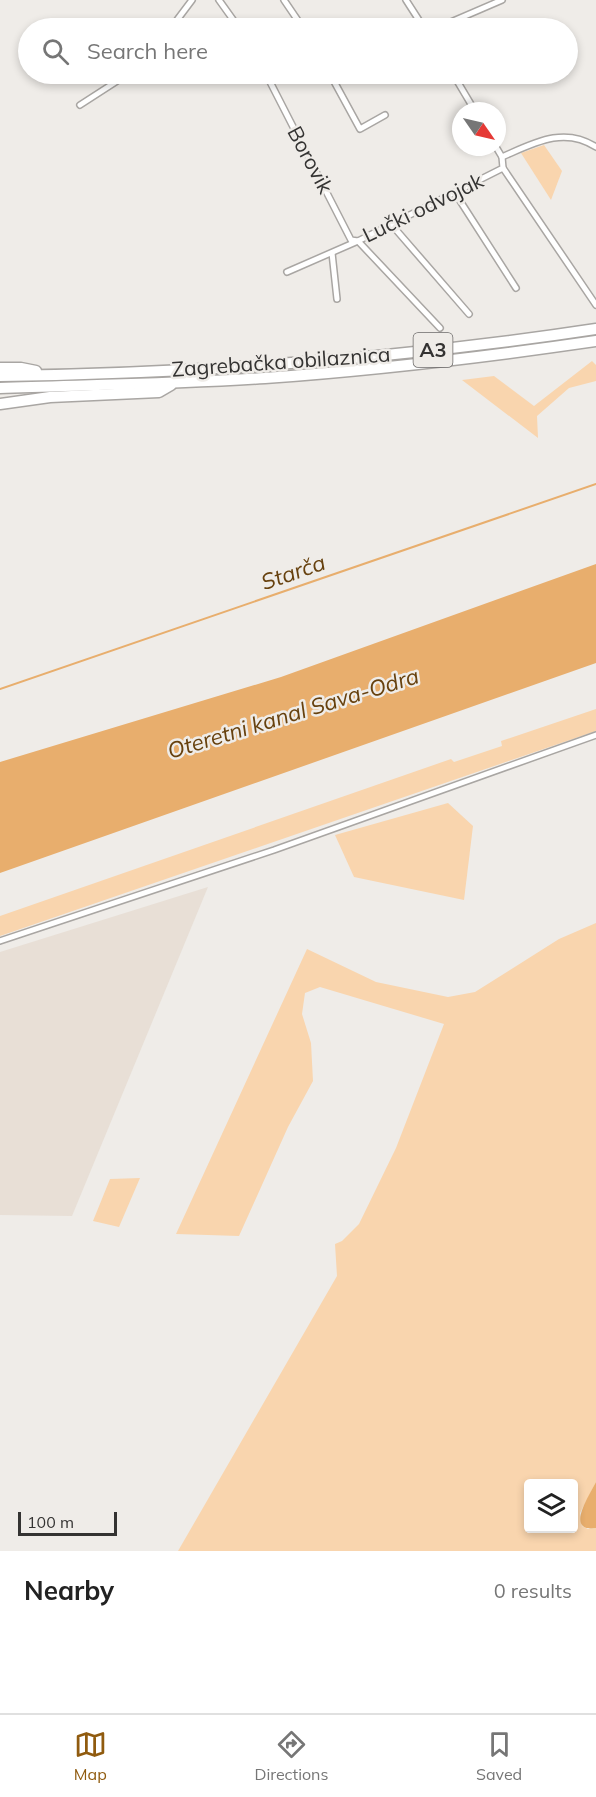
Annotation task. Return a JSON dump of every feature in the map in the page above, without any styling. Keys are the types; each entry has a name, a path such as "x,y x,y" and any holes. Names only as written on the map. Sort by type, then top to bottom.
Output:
{"highway":[{"name":"Zagrebačka obilaznica","path":"0,376 199,369 319,361 514,341 596,329"},
{"name":"Zagrebačka obilaznica","path":"0,388 175,383 367,369 596,341"},
{"path":"0,368 21,368 54,375"},
{"path":"0,404 50,397 159,392 175,383"}],"street":[{"path":"178,18 192,0"},
{"path":"219,0 232,18"},
{"path":"284,0 296,18"},
{"path":"406,0 418,18"},
{"path":"460,18 502,0"},
{"path":"80,105 113,84"},
{"name":"Borovik","path":"271,84 351,240 358,241"},
{"path":"335,84 360,129 385,115"},
{"path":"459,84 470,102"},
{"path":"502,157 545,138 567,136 596,147"},
{"name":"Lučki odvojak","path":"287,272 358,241 503,168 502,157"},
{"path":"503,168 596,304"},
{"path":"455,193 516,288"},
{"path":"391,224 469,314"},
{"path":"358,241 440,328"},
{"path":"332,253 337,299"},
{"path":"0,940 274,850 596,735"}],"shaded area":[{"path":"544,145 562,171 551,200 521,153"},
{"path":"592,361 596,365 596,381 569,388 537,416 538,438 462,380 494,376 534,406"},
{"path":"596,709 596,731 0,936 0,916 451,759 454,762 502,746 501,741"},
{"path":"448,803 473,826 464,900 354,877 335,835"},
{"path":"208,887 72,1216 0,1215 0,952"},
{"path":"596,923 596,1482 580,1513 582,1526 588,1529 596,1528 596,1551 178,1551 337,1276 335,1244 342,1241 359,1224 396,1148 444,1024 320,987 305,993 302,1014 311,1043 313,1081 288,1127 239,1236 176,1234 307,949 376,982 448,997 475,992 559,939"},
{"path":"140,1178 119,1227 93,1221 110,1179"}],"water":[{"name":"Oteretni kanal Sava-Odra","path":"596,564 596,663 0,873 0,762 281,677"},
{"path":"596,1482 596,1528 587,1528 582,1525 580,1519"}],"waterway":[{"name":"Starča","path":"0,689 596,484"}]}
